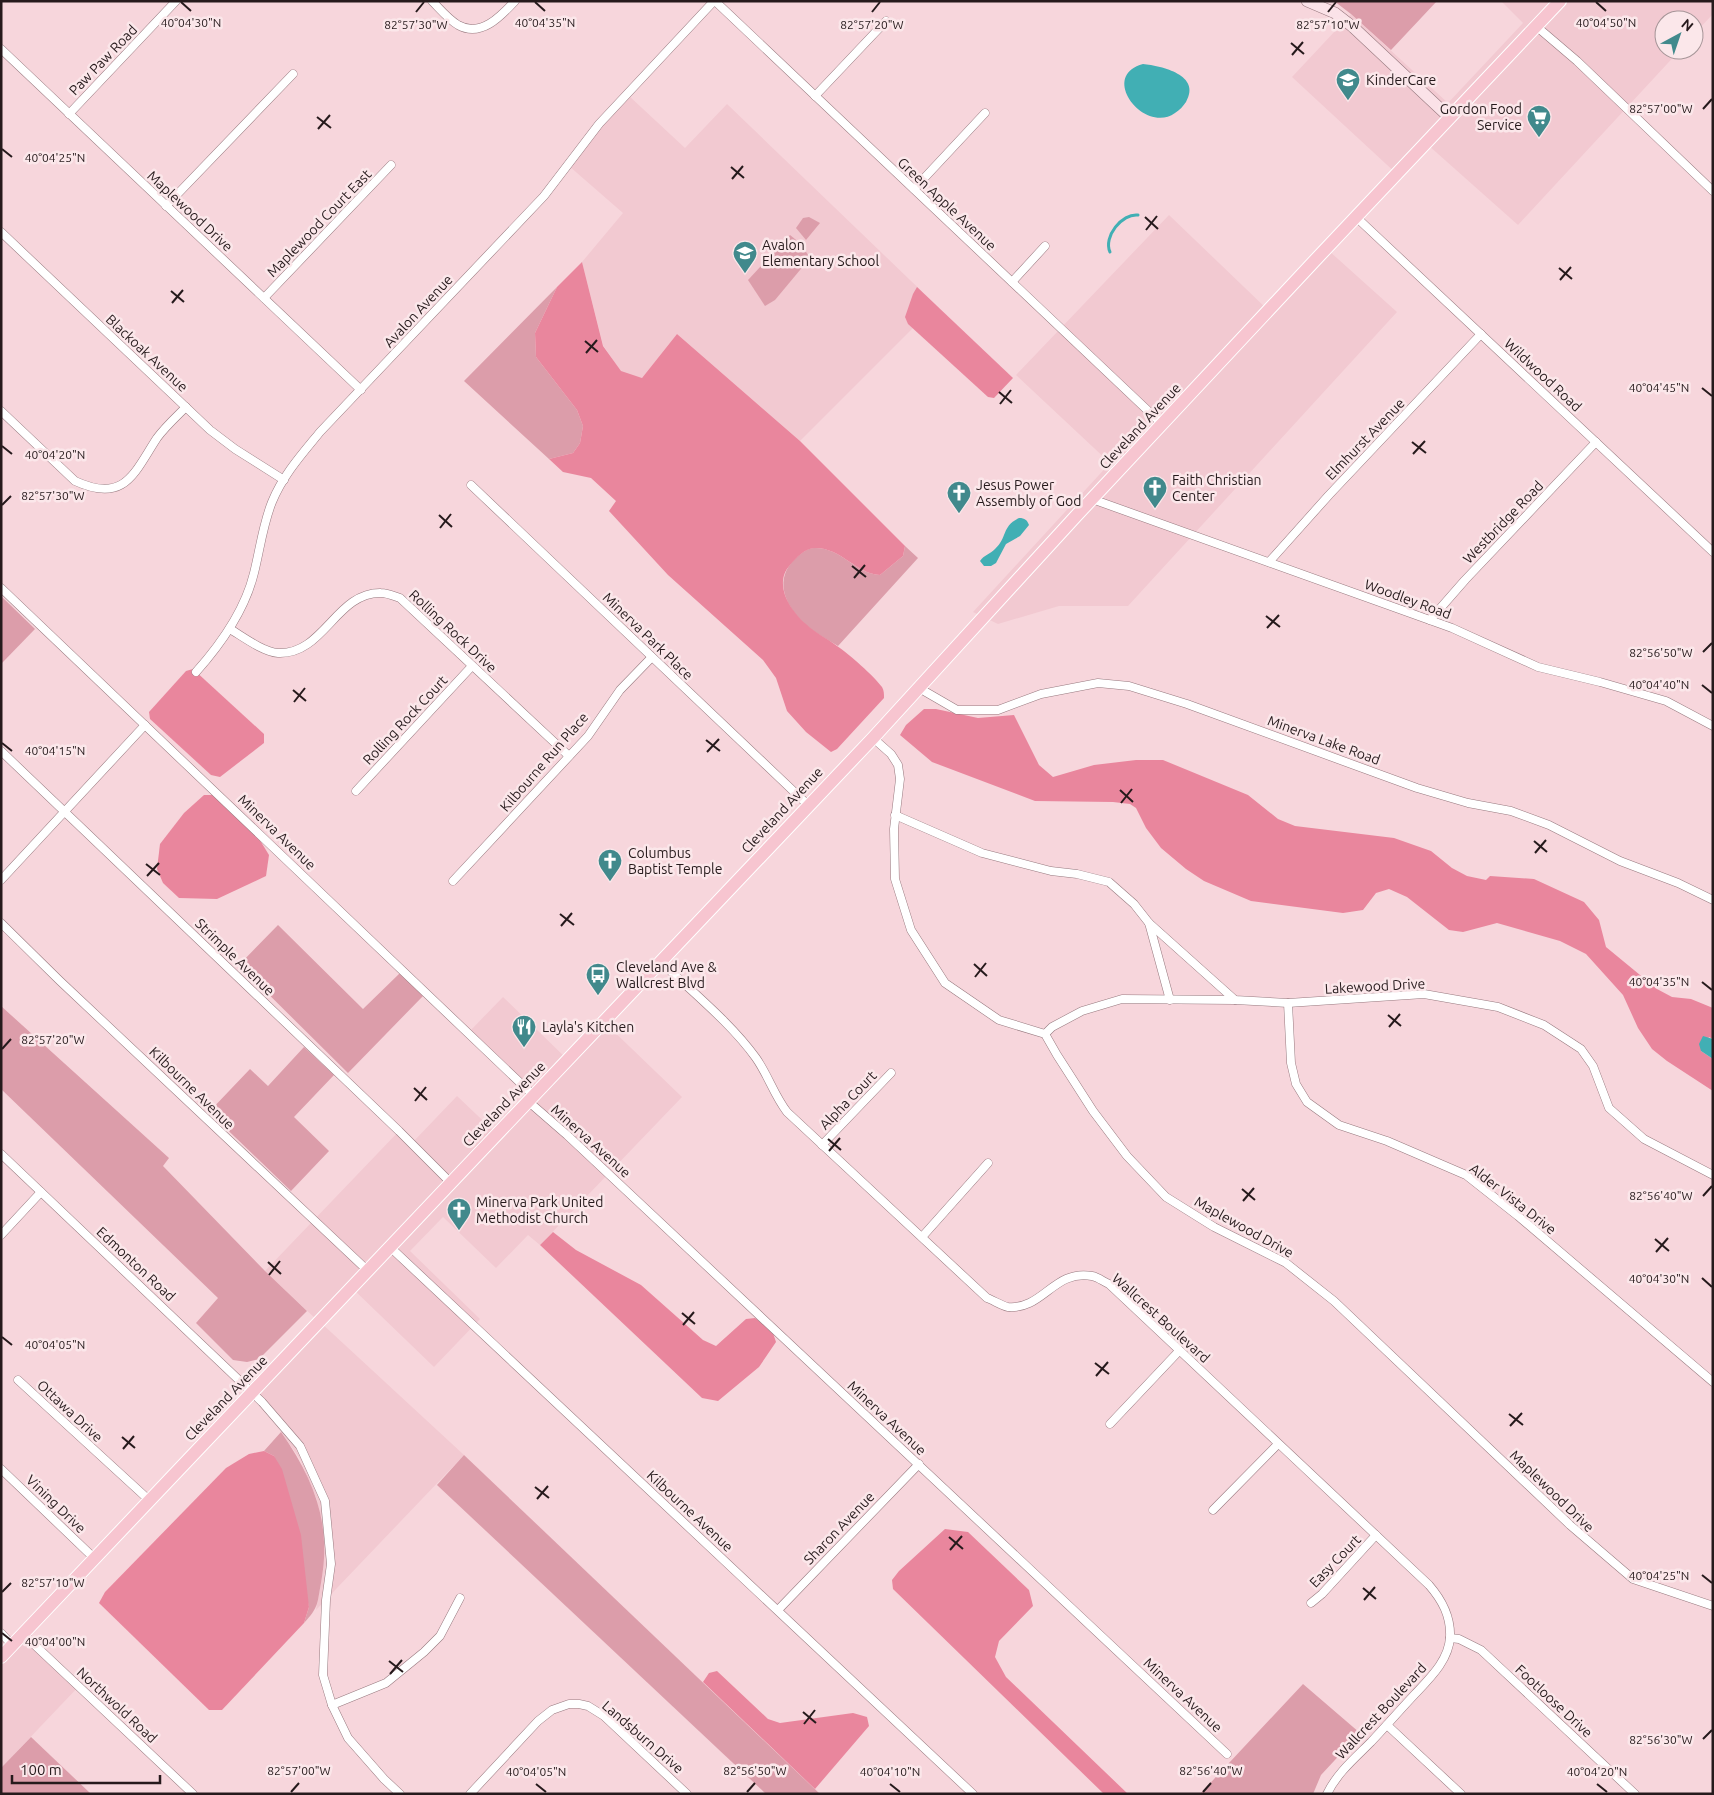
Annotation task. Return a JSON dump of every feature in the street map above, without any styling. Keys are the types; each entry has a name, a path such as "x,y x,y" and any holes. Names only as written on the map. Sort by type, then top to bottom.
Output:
{"main road":[{"name":"Cleveland Avenue","path":"1,1656 253,1393 450,1182 873,738 1092,499 1560,1"}],"street":[{"name":"Paw Paw Road","path":"68,114 176,1"},
{"path":"432,1 460,26 474,29 489,25 501,17 515,1"},
{"name":"Green Apple Avenue","path":"715,1 1162,424"},
{"name":"Avalon Avenue","path":"196,672 230,628 247,592 254,573 272,502 291,466 320,432 544,196 600,124 715,1"},
{"path":"1307,1 1335,13 1353,27 1450,118"},
{"path":"815,96 886,21"},
{"path":"1536,26 1577,61 1713,191"},
{"name":"Maplewood Drive","path":"1,49 361,390"},
{"path":"166,206 293,74"},
{"path":"914,189 985,112"},
{"name":"Maplewood Court East","path":"264,298 392,165"},
{"name":"Wildwood Road","path":"1356,217 1713,552"},
{"name":"Blackoak Avenue","path":"1,232 210,430 235,449 284,480"},
{"path":"1012,282 1045,246"},
{"name":"Elmhurst Avenue","path":"1269,562 1329,495 1481,334"},
{"path":"1,411 75,481 89,488 105,489 124,484 139,470 162,432 186,407"},
{"name":"Westbridge Road","path":"1430,620 1465,580 1596,442"},
{"name":"Minerva Park Place","path":"472,485 808,805"},
{"name":"Woodley Road","path":"1092,499 1452,628 1538,667 1666,701 1713,726"},
{"name":"Minerva Avenue","path":"1,588 145,725 567,1135 1228,1754"},
{"name":"Rolling Rock Drive","path":"230,628 255,644 276,653 299,650 317,637 346,607 362,596 382,593 400,598 570,756"},
{"name":"Kilbourne Run Place","path":"453,881 588,736 620,690 652,657"},
{"name":"Rolling Rock Court","path":"356,791 472,666"},
{"name":"Minerva Lake Road","path":"919,688 957,710 998,710 1041,694 1098,683 1129,686 1196,708 1417,788 1468,803 1511,811 1549,825 1611,856 1678,883 1713,900"},
{"path":"1,880 145,725"},
{"path":"873,738 891,754 898,765 900,779 894,829 895,879 911,930 945,983 999,1020 1045,1034"},
{"name":"Strimple Avenue","path":"1,751 392,1124 450,1182"},
{"path":"895,815 982,853 1051,871 1076,874 1109,882 1134,904 1149,923 1235,1000"},
{"name":"Kilbourne Avenue","path":"1,923 367,1270"},
{"path":"1149,923 1170,1000"},
{"name":"Wallcrest Boulevard","path":"660,961 742,1041 757,1060 780,1103 796,1121 987,1298 1007,1307 1029,1304 1059,1282 1076,1275 1094,1276 1109,1284 1429,1585 1441,1600 1448,1618 1450,1638 1437,1670 1335,1779 1327,1794"},
{"name":"Lakewood Drive","path":"1045,1034 1052,1027 1082,1011 1122,999 1235,1000 1288,1003 1424,994 1498,1007 1544,1025 1582,1049 1593,1066 1609,1108 1644,1139 1713,1175"},
{"name":"Alder Vista Drive","path":"1288,1003 1291,1063 1296,1084 1307,1102 1339,1125 1387,1141 1466,1175 1518,1216 1713,1382"},
{"name":"Maplewood Drive","path":"1045,1034 1093,1111 1127,1156 1166,1197 1214,1227 1286,1263 1334,1301 1570,1526 1633,1579 1713,1606"},
{"name":"Alpha Court","path":"822,1145 891,1073"},
{"name":"Edmonton Road","path":"1,1154 253,1393 300,1446 325,1501 331,1564 326,1600 323,1675 332,1705 348,1738 384,1779 400,1794"},
{"path":"922,1237 988,1163"},
{"path":"1,1235 41,1192"},
{"name":"Kilbourne Avenue","path":"390,1247 973,1794"},
{"path":"1110,1424 1179,1351"},
{"name":"Ottawa Drive","path":"18,1380 149,1500"},
{"path":"1213,1510 1278,1444"},
{"name":"Sharon Avenue","path":"778,1610 918,1464"},
{"name":"Vining Drive","path":"1,1469 94,1558"},
{"name":"Easy Court","path":"1311,1603 1322,1594 1376,1536"},
{"path":"332,1705 386,1683 424,1652 440,1636 460,1598"},
{"path":"1,1633 12,1645"},
{"name":"Northwold Road","path":"23,1634 194,1794"},
{"name":"Footloose Drive","path":"1450,1638 1459,1639 1481,1650 1635,1794"},
{"name":"Landsburn Drive","path":"470,1794 538,1721 552,1710 569,1704 588,1706 604,1716 688,1794"},
{"path":"1387,1725 1461,1794"}],"shaded area":[{"path":"1334,1 1437,1 1391,50"},
{"path":"1501,1 1713,1 1713,14 1704,23 1704,10 1654,10 1654,60 1671,60 1518,225 1428,145 1399,176 1292,77 1351,14 1448,103 1523,23"},
{"name":"Avalon Elementary School","path":"628,95 685,148 727,104 936,305 800,441 677,334 642,378 621,372 603,345 582,262 623,213 569,166"},
{"path":"1169,215 1269,311 1328,250 1397,312 1128,606 1059,606 998,624 973,612 1110,463 1016,375"},
{"path":"809,217 820,223 806,240 796,228 803,218"},
{"path":"790,235 801,244 810,258 775,300 765,306 748,280"},
{"path":"582,262 603,346 621,371 642,378 677,334 800,441 905,546 903,556 880,575 871,574 833,552 815,548 811,548 801,554 785,572 783,588 794,612 810,627 861,665 883,689 884,698 837,749 831,752 806,732 787,711 776,678 763,660 668,575 609,511 616,501 591,478 563,472 549,459 573,453 580,443 583,426 577,410 536,357 535,333 557,287"},
{"path":"557,287 535,333 536,357 577,410 583,426 580,443 573,453 549,459 464,381"},
{"path":"917,287 1013,378 994,398 988,397 908,324 905,317"},
{"path":"905,546 918,558 838,646 806,625 788,603 785,595 784,578 792,562 808,549 824,549 871,574 880,575 903,556"},
{"path":"1,596 35,629 2,663 1,663"},
{"path":"193,669 264,734 264,743 220,777 211,775 150,719 149,712 186,671"},
{"path":"924,709 936,709 978,718 1014,715 1039,765 1053,777 1094,765 1136,760 1163,760 1248,795 1278,819 1295,826 1394,838 1431,851 1452,868 1467,876 1486,880 1490,876 1534,879 1584,902 1599,920 1606,947 1657,989 1672,997 1691,999 1713,1008 1713,1039 1709,1037 1701,1051 1713,1059 1713,1091 1652,1049 1638,1028 1623,995 1586,954 1560,941 1497,923 1463,932 1449,930 1407,897 1389,889 1376,893 1363,910 1343,913 1251,901 1204,881 1186,869 1161,848 1146,828 1136,808 1130,804 1035,801 932,762 900,735 906,725"},
{"path":"204,795 213,795 258,837 269,855 266,876 217,899 179,898 163,883 157,869 160,844 184,813"},
{"path":"278,925 363,1009 400,973 423,996 348,1073 239,965"},
{"path":"503,997 568,1060 604,1022 682,1097 540,1245 528,1235 496,1268 443,1217 410,1251 480,1319 434,1367 352,1288 319,1321 464,1455 316,1610 323,1571 324,1543 317,1500 300,1459 281,1432 285,1428 251,1390 318,1321 265,1271 400,1130 413,1142 457,1096 497,1134 533,1096 468,1033"},
{"path":"1,1006 169,1158 163,1166 265,1271 307,1311 259,1359 247,1362 233,1360 196,1323 218,1298 1,1089"},
{"path":"304,1047 334,1075 294,1117 329,1151 291,1191 209,1112 250,1069 268,1086"},
{"path":"553,1232 576,1250 641,1285 703,1340 716,1346 746,1319 755,1318 772,1330 776,1342 759,1367 718,1401 702,1398 540,1245"},
{"path":"281,1432 303,1467 311,1485 322,1522 324,1562 319,1596 315,1609 304,1623 309,1607 274,1456 264,1451"},
{"path":"264,1451 274,1456 282,1469 301,1535 309,1607 304,1623 222,1710 209,1710 99,1603 105,1592 226,1468 249,1454"},
{"path":"464,1455 820,1794 766,1794 437,1485"},
{"path":"945,1529 968,1532 1029,1590 1033,1606 999,1641 995,1657 1006,1677 1128,1794 1104,1794 893,1589 892,1580 899,1571"},
{"path":"24,1632 80,1685 1,1768 1,1657"},
{"path":"717,1671 768,1719 780,1723 853,1713 867,1717 869,1726 815,1789 703,1682 709,1673"},
{"path":"1303,1684 1360,1733 1321,1775 1313,1794 1200,1794"},
{"path":"31,1737 90,1793 1,1794 1,1768"}],"water":[{"path":"1143,64 1160,67 1178,74 1189,85 1190,93 1186,102 1177,112 1163,118 1151,116 1140,110 1131,101 1125,91 1125,80 1130,70"},
{"path":"1019,518 1026,520 1029,525 1020,536 1006,544 996,563 991,566 984,566 980,561 999,545 1009,525"},
{"path":"1703,1036 1713,1039 1713,1059 1701,1051 1699,1044"}],"waterway":[{"path":"1110,252 1109,240 1115,227 1126,218 1138,215"}],"place":[{"name":"KinderCare","path":"1348,101"},
{"name":"Gordon Food Service","path":"1539,138"},
{"name":"Avalon Elementary School","path":"745,274"},
{"name":"Faith Christian Center","path":"1155,509"},
{"name":"Jesus Power Assembly of God","path":"959,514"},
{"name":"Columbus Baptist Temple","path":"610,882"},
{"name":"Cleveland Ave & Wallcrest Blvd","path":"598,996"},
{"name":"Layla's Kitchen","path":"524,1048"},
{"name":"Minerva Park United Methodist Church","path":"459,1231"}]}
